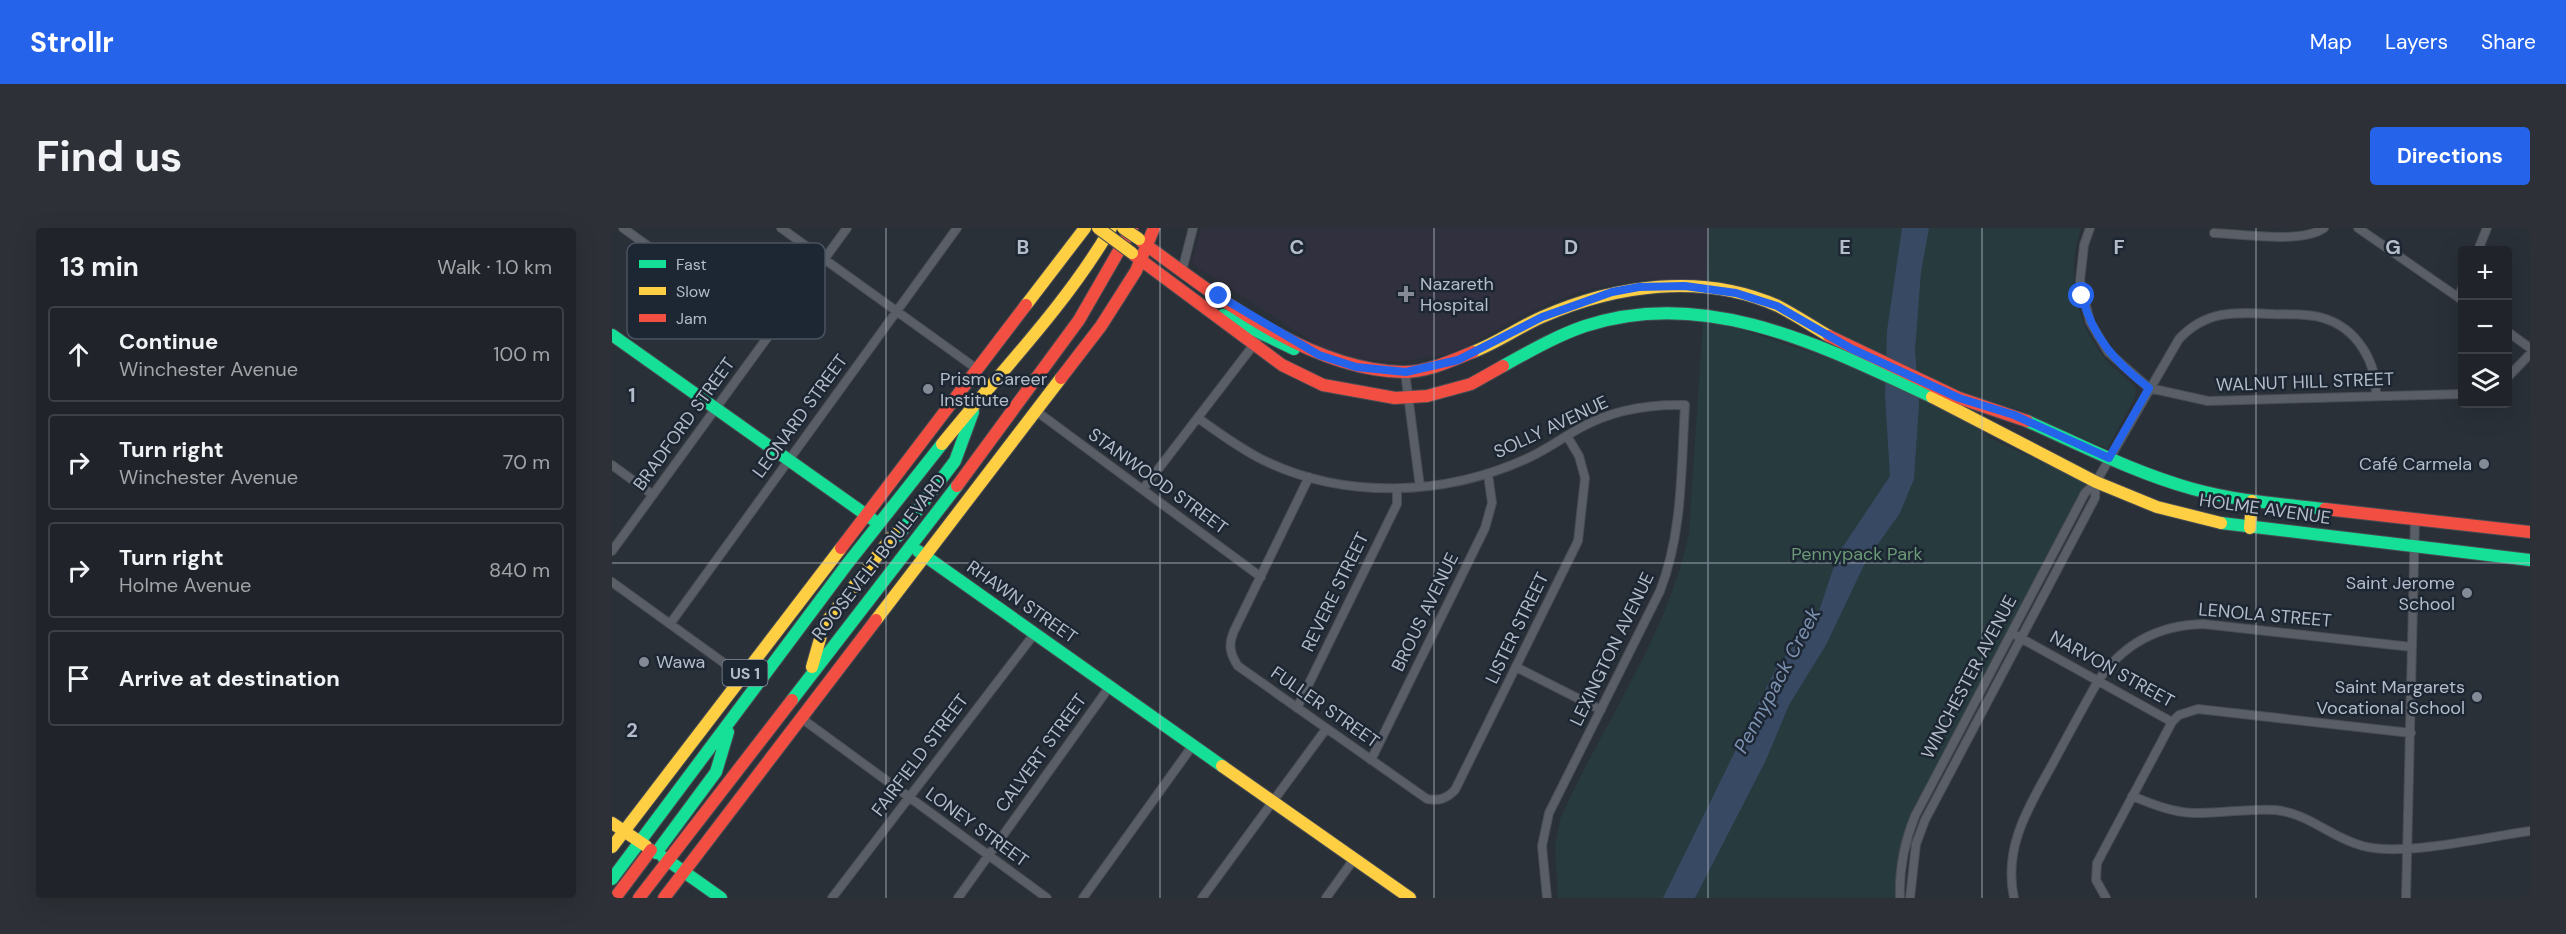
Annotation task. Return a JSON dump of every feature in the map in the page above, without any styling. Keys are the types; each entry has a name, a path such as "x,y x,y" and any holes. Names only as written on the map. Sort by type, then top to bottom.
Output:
{"main road":[{"name":"ROOSEVELT BOULEVARD","path":"612,847 1085,228"},
{"name":"HOLME AVENUE","path":"1098,228 1282,365 1323,385 1377,397 1409,398 1471,384 1541,345 1586,326 1655,313 1692,312 1744,321 1850,354 1944,397 2096,482 2157,507 2212,522 2250,528 2530,560"},
{"name":"ROOSEVELT BOULEVARD","path":"612,879 935,452 1058,309 1090,264 1111,228"},
{"name":"HOLME AVENUE","path":"1123,228 1265,330 1319,355 1356,367 1406,372 1458,360 1542,317 1596,296 1639,287 1685,286 1736,293 1777,306 1850,354"},
{"name":"ROOSEVELT BOULEVARD","path":"639,898 912,546 1075,327 1105,280 1139,238 1154,228"},
{"name":"ROOSEVELT BOULEVARD","path":"664,898 1111,311 1136,256 1139,238"},
{"path":"1201,303 1265,330"},
{"name":"RHAWN STREET","path":"612,335 1410,898"},
{"name":"HOLME AVENUE","path":"1944,397 2014,415 2109,458 2193,489 2252,501 2530,532"},
{"path":"806,681 824,625 959,455 972,415 981,399"},
{"path":"2250,528 2252,501"},
{"path":"782,711 837,671"},
{"path":"705,725 759,685"},
{"path":"615,898 717,772 729,725"},
{"path":"612,823 721,898"}],"street":[{"path":"623,228 644,243"},
{"path":"781,228 802,243"},
{"name":"BRADFORD STREET","path":"825,258 847,228"},
{"name":"LEONARD STREET","path":"670,624 957,228"},
{"path":"1182,271 1193,228"},
{"path":"2090,228 2084,245 2080,281 2090,322 2108,352 2149,388"},
{"path":"2214,233 2295,236 2308,235 2324,228"},
{"path":"2358,228 2458,296"},
{"path":"2480,246 2487,228"},
{"path":"825,260 977,369"},
{"name":"WINCHESTER AVENUE","path":"1900,898 1901,867 1906,841 1915,816 1936,775 2095,498 2096,482 2109,458 2165,359 2188,330 2209,317 2231,312 2313,316 2333,322 2352,335 2365,351 2374,373 2376,396"},
{"path":"1143,489 1265,330"},
{"path":"2512,335 2530,348"},
{"name":"BRADFORD STREET","path":"612,551 766,339"},
{"path":"2512,373 2530,354"},
{"path":"1406,372 1420,487"},
{"name":"WALNUT HILL STREET","path":"2149,388 2208,401 2458,394"},
{"name":"SOLLY AVENUE","path":"1198,418 1247,452 1309,477 1351,485 1396,489 1420,487 1488,474 1529,458 1598,420 1631,409 1685,405"},
{"name":"LEXINGTON AVENUE","path":"1547,898 1542,862 1543,829 1660,591 1671,564 1677,530 1685,405"},
{"name":"STANWOOD STREET","path":"1036,411 1261,577"},
{"name":"LISTER STREET","path":"1419,794 1426,799 1436,801 1446,798 1455,790 1578,541 1582,525 1585,478 1580,456 1567,436"},
{"path":"612,465 653,495"},
{"name":"BROUS AVENUE","path":"1371,760 1485,528 1492,503 1488,474"},
{"path":"1261,577 1309,477"},
{"name":"REVERE STREET","path":"1297,708 1397,504 1396,489"},
{"path":"2406,898 2415,519"},
{"name":"FULLER STREET","path":"1261,577 1232,637 1230,649 1238,666 1419,794"},
{"path":"612,582 742,676"},
{"name":"LENOLA STREET","path":"2014,898 2010,877 2011,858 2022,819 2109,664 2136,643 2166,628 2184,624 2203,624 2412,647"},
{"name":"FAIRFIELD STREET","path":"832,898 1035,633"},
{"name":"WINCHESTER AVENUE","path":"1910,898 1916,844 2016,635"},
{"name":"NARVON STREET","path":"2016,635 2172,722 2179,715 2198,709 2411,733"},
{"path":"1516,667 1601,710"},
{"name":"CALVERT STREET","path":"958,898 1110,686"},
{"name":"LONEY STREET","path":"801,718 1047,898"},
{"path":"2106,898 2096,880 2097,863 2172,722"},
{"path":"1202,898 1326,729"},
{"path":"1083,898 1193,745"},
{"path":"1936,775 1946,779"},
{"path":"2132,796 2156,806 2194,813 2286,812 2307,818 2363,846 2407,848 2530,831"},
{"path":"1326,898 1354,859"}],"shaded area":[{"name":"Nazareth Hospital","path":"1201,228 1747,228 1735,285 1701,280 1654,279 1594,288 1554,301 1454,353 1398,362 1350,358 1324,349 1192,264"}],"green space":[{"name":"Pennypack Park","path":"1709,228 2081,228 2076,245 2074,280 2081,314 2087,330 2106,360 2136,390 2135,397 2107,449 2019,410 1966,395 1962,417 1992,439 2083,481 2085,487 1919,800 1897,898 1558,898 1555,844 1561,817 1651,642 1679,570 1689,532 1703,321 1737,328 1837,360 1850,343 1816,320 1782,303 1764,296 1706,282"}],"water":[{"name":"Pennypack Creek","path":"1902,228 1929,228 1921,272 1915,350 1919,404 1914,479 1900,513 1866,561 1826,645 1789,705 1766,760 1695,898 1663,898 1776,668 1818,614 1838,554 1890,476 1885,395 1887,331"}],"traffic: fast":[{"path":"1503,366 1553,339 1585,326 1631,316 1676,313 1720,318 1764,328 1807,342 1932,397"},
{"path":"1223,315 1294,349"},
{"path":"612,335 872,519"},
{"path":"898,536 955,461 973,412"},
{"path":"2027,421 2129,467 2193,489 2242,499 2325,509"},
{"path":"612,879 848,563 942,444"},
{"path":"792,700 957,486"},
{"path":"2221,523 2530,560"},
{"path":"918,551 1222,766"},
{"path":"656,853 716,772 728,732"},
{"path":"663,857 721,898"}],"traffic: slow":[{"path":"1026,305 1085,228"},
{"path":"1098,228 1132,253"},
{"path":"942,444 1052,313 1111,228"},
{"path":"1123,228 1139,239"},
{"path":"1473,352 1533,321 1570,306 1629,290 1659,287 1689,286 1749,295 1778,306 1829,336"},
{"path":"876,620 1061,378"},
{"path":"1932,397 2096,482 2157,507 2221,523"},
{"path":"2250,528 2252,501"},
{"path":"812,667 824,625 894,534"},
{"path":"612,847 841,548"},
{"path":"1222,766 1410,898"},
{"path":"612,823 646,846"}],"traffic: jam":[{"path":"957,486 1079,320 1132,228"},
{"path":"1061,378 1101,326 1136,271 1154,228"},
{"path":"1142,242 1232,306 1298,344 1333,358 1368,368 1412,372 1430,368 1473,352"},
{"path":"1134,255 1282,365 1323,385 1395,398 1427,396 1471,384 1503,366"},
{"path":"841,548 1026,305"},
{"path":"1829,336 1959,398 2027,421"},
{"path":"2325,509 2530,532"},
{"path":"664,898 876,620"},
{"path":"639,898 792,700"},
{"path":"615,898 651,850"}],"place":[{"name":"Nazareth Hospital","path":"1406,294"},
{"name":"Prism Career Institute","path":"928,389"},
{"name":"Café Carmela","path":"2484,464"},
{"name":"Saint Jerome School","path":"2467,593"},
{"name":"Wawa","path":"644,662"},
{"name":"Saint Margarets Vocational School","path":"2477,697"}],"route":[{"path":"1219,296 1293,342 1319,355 1356,367 1377,371 1406,372 1469,356 1542,317 1581,301 1612,292 1639,287 1685,286 1736,293 1777,306 1807,321 1852,349 1959,398 2014,415 2109,458 2149,388 2119,365 2108,352 2090,322 2082,296"}]}
